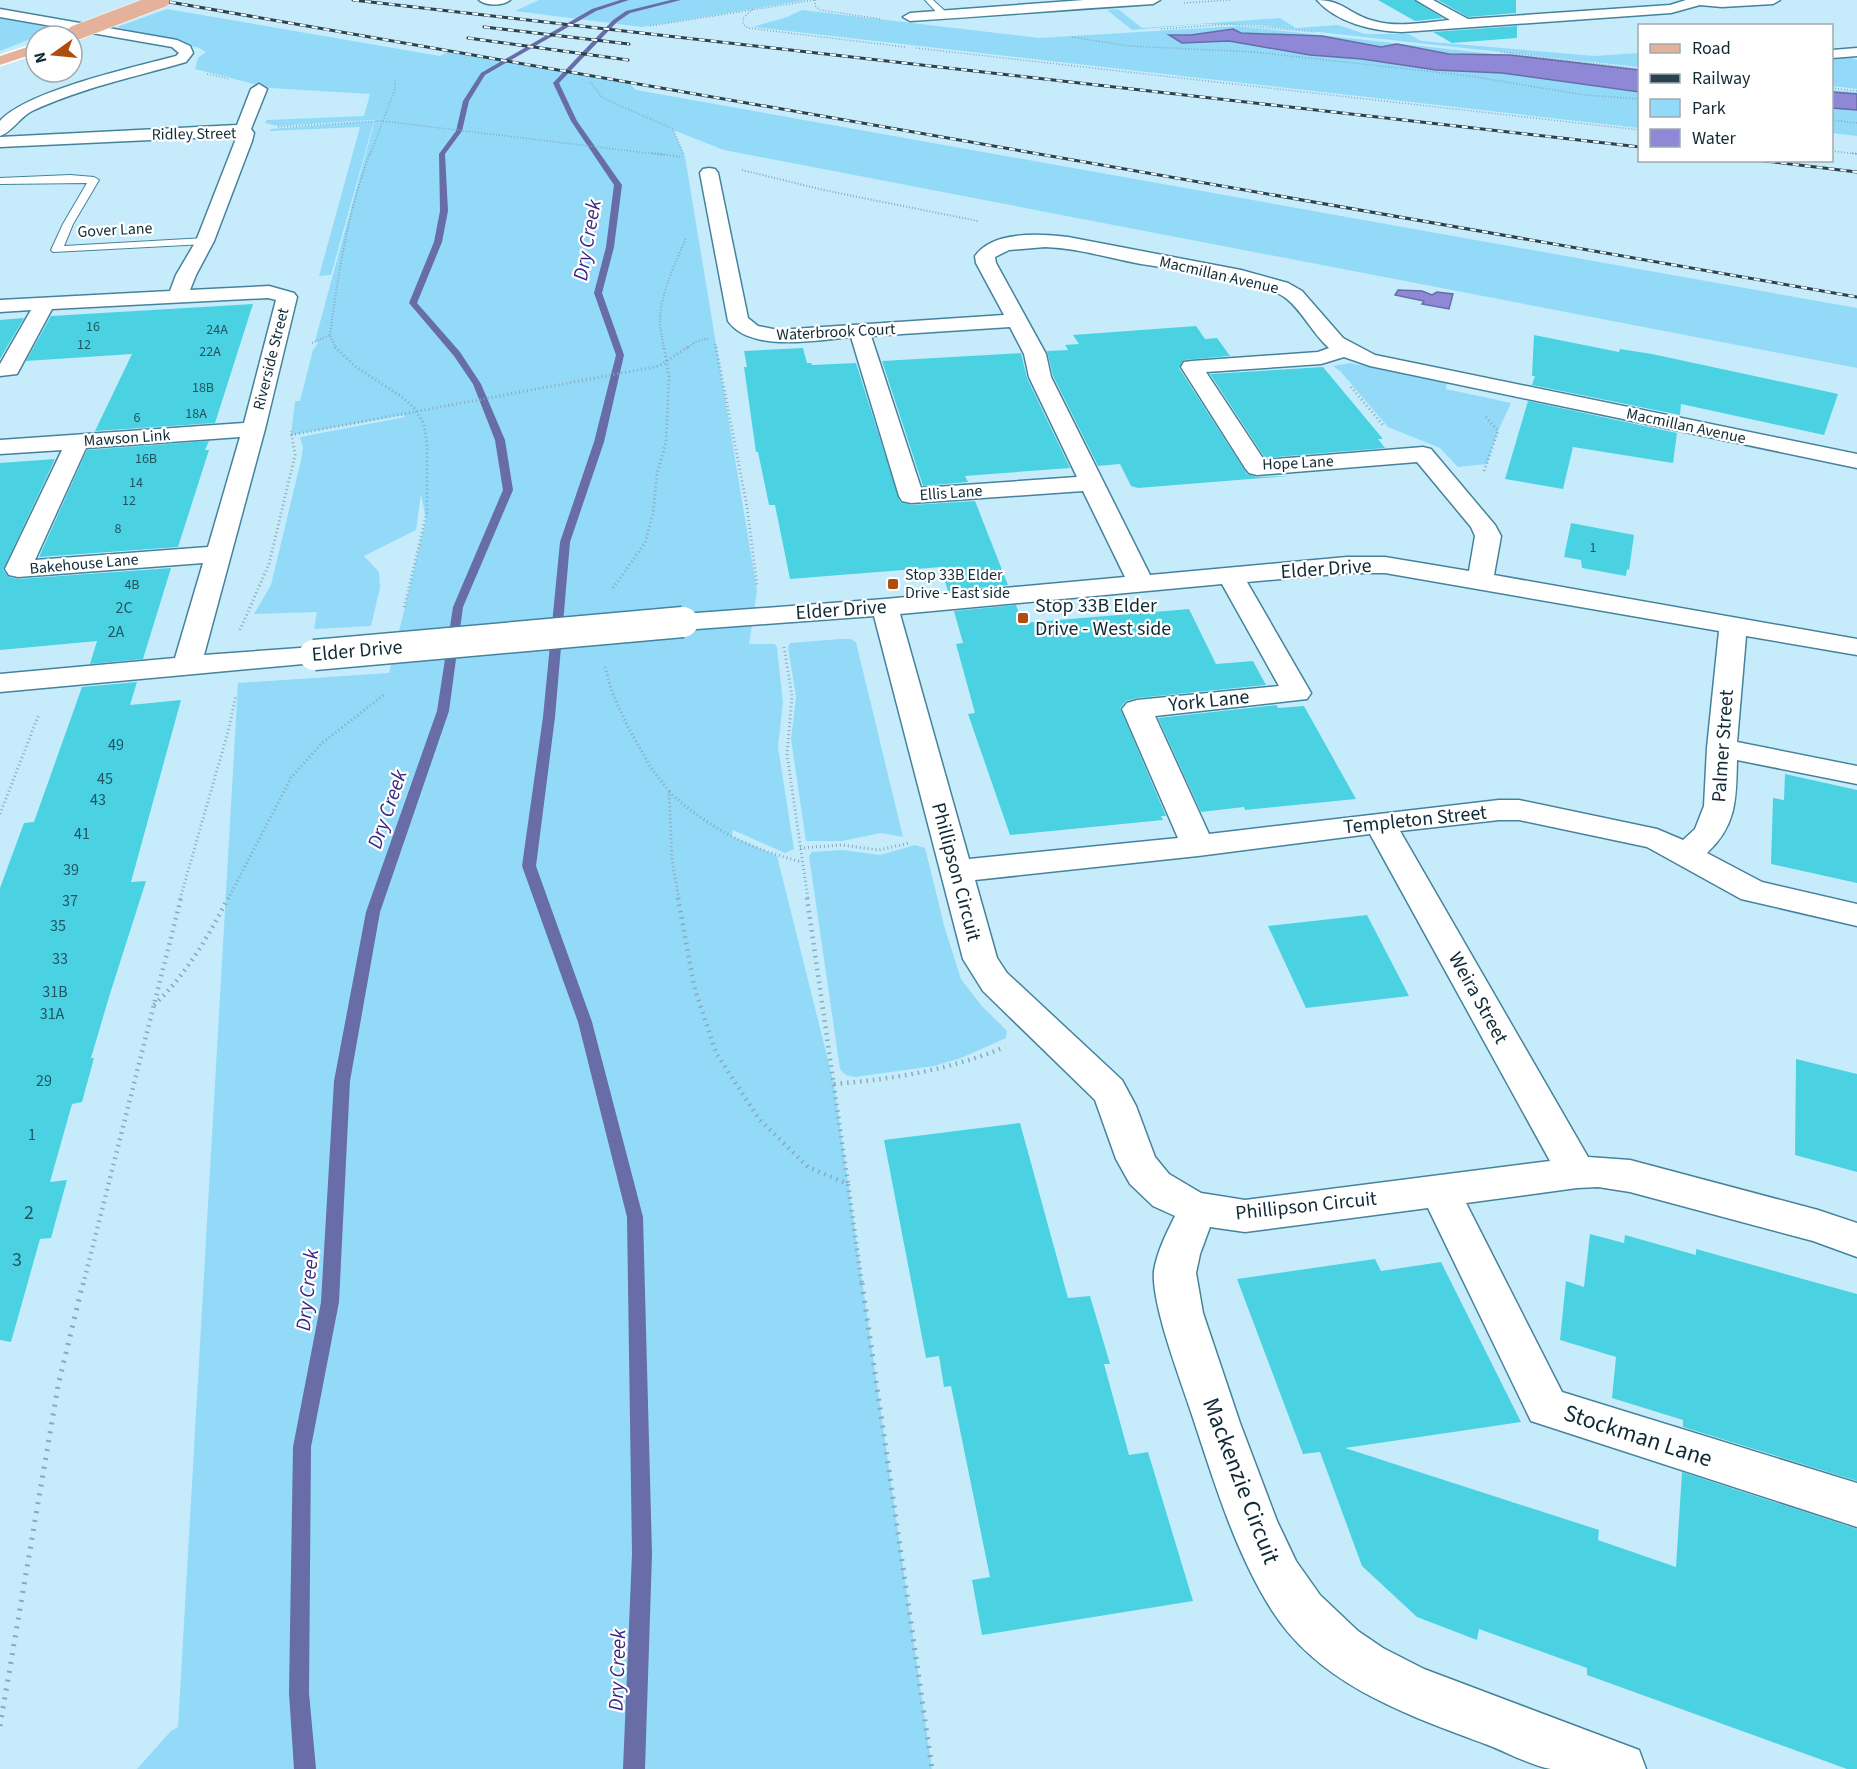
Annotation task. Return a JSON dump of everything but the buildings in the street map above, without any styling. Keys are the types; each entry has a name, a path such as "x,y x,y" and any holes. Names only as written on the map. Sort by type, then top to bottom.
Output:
{"main road":[{"path":"84,29 162,0"},
{"path":"0,61 24,52"}],"street":[{"path":"486,0 503,0"},
{"path":"910,17 952,18 1083,5 1096,1 1154,0"},
{"path":"1324,0 1360,23 1378,27 1402,28 1679,8 1696,1 1722,3 1773,0"},
{"path":"1423,0 1467,24"},
{"path":"1536,5 1558,17"},
{"path":"0,13 177,44 185,49 186,53 181,58 89,85 27,108 13,116 0,131"},
{"path":"1606,14 1631,26"},
{"path":"1833,54 1857,52"},
{"path":"246,133 243,130 259,89"},
{"name":"Ridley Street","path":"0,142 236,130 246,133 204,241 186,275 178,297"},
{"name":"Waterbrook Court","path":"710,173 738,321 752,331 778,336 1016,320"},
{"name":"Macmillan Avenue","path":"1141,584 1040,378 1035,354 986,263 985,256 989,251 1002,246 1024,243 1065,243 1250,279 1277,286 1295,295 1334,344 1343,350 1370,360 1857,460"},
{"name":"Riverside Street","path":"0,306 269,292 287,297 254,429 186,665"},
{"path":"0,370 9,369 45,303"},
{"name":"Ellis Lane","path":"859,331 911,496 1091,483"},
{"name":"Hope Lane","path":"1343,350 1321,358 1192,367 1257,468 1423,454 1483,525 1488,536 1480,580"},
{"name":"Mawson Link","path":"0,447 254,429"},
{"name":"Bakehouse Lane","path":"77,442 18,569 218,554"},
{"name":"Elder Drive","path":"6,683 186,665 885,607 1347,564 1384,565 1480,580 1857,647"},
{"name":"York Lane","path":"1198,846 1137,709 1297,693 1231,576"},
{"name":"Phillipson Circuit","path":"885,607 975,944 987,971 995,982 1108,1090 1116,1102 1137,1162 1152,1182 1174,1199 1219,1215 1245,1216 1598,1172 1630,1176 1818,1226 1857,1240"},
{"name":"Palmer Street","path":"1686,856 1709,834 1720,806 1722,748 1733,625"},
{"path":"0,709 6,683"},
{"path":"1722,748 1857,775"},
{"name":"Templeton Street","path":"956,871 1198,846 1499,810 1537,812 1657,839 1753,891 1857,915"},
{"name":"Weira Street","path":"1380,823 1576,1173"},
{"name":"Stockman Lane","path":"1440,1191 1547,1407 1857,1505"},
{"name":"Mackenzie Circuit","path":"1198,1209 1177,1260 1175,1280 1181,1310 1211,1408 1264,1550 1286,1590 1317,1628 1352,1658 1388,1679 1420,1694 1620,1769"}],"lane":[{"path":"929,0 952,18"},
{"name":"Gover Lane","path":"0,181 70,178 94,180 60,239 57,250 204,241"}],"path":[{"path":"650,26 814,0 815,6 820,10 888,20"},
{"path":"753,9 746,13 743,24 748,28 763,31 1638,130"},
{"path":"1153,30 1230,24 1323,32"},
{"path":"1063,36 1085,34"},
{"path":"1070,36 1129,46 1254,52 1470,76 1584,95 1638,99"},
{"path":"1497,51 1638,69"},
{"path":"202,74 248,83 259,89"},
{"path":"395,78 395,89 360,180 338,276 330,344 341,356 418,412 426,438 428,482 426,519 406,584 403,611"},
{"path":"590,82 603,98 672,129 685,157 686,167"},
{"path":"1833,88 1857,91"},
{"path":"1833,120 1857,123"},
{"path":"246,133 271,127 382,121 685,157"},
{"path":"1833,151 1857,154"},
{"path":"742,170 828,191 980,221 1024,243"},
{"path":"611,591 645,543 653,514 657,474 666,442 667,364 660,324 671,273 689,231"},
{"path":"713,330 747,507 758,591"},
{"path":"310,345 330,335"},
{"path":"291,435 659,366 667,364 693,343 714,338"},
{"path":"1348,384 1385,428"},
{"path":"1478,466 1485,471 1498,431 1483,414"},
{"path":"238,636 242,621 266,577 295,455 290,428"},
{"path":"783,640 792,697 787,754 932,1769"},
{"path":"604,664 612,692 627,725 651,768 669,791 694,815 731,836 777,856 802,862"},
{"path":"0,1726 58,1386 153,1005 197,834 229,728 236,693"},
{"path":"153,1005 176,984 214,925 291,778 321,744 385,694"},
{"path":"0,814 43,706"},
{"path":"669,791 672,861 692,975 716,1053 759,1119 808,1167 848,1184"},
{"path":"800,848 847,846 863,850 885,851 910,842"},
{"path":"834,1084 890,1080 947,1070 1013,1044"}],"green space":[{"path":"539,0 807,0 642,27 515,11"},
{"path":"167,9 440,56 450,50 627,81 636,90 1857,308 1857,368 724,150 673,130 685,157 757,591 749,644 775,644 777,648 783,702 778,747 794,849 785,853 733,830 731,836 777,856 834,1084 932,1769 137,1769 171,1731 178,1727 238,683 389,673 426,519 421,494 416,530 364,556 379,572 380,588 371,626 314,629 317,612 254,614 271,585 301,460 303,448 300,437 405,417 404,415 291,435 295,401 300,401 313,350 318,343 315,341 375,120 278,126 265,123 267,120 364,116 370,94 270,88 195,69 198,58 206,52 199,48 117,27"},
{"path":"1118,9 1142,28 1280,18 1296,28 1338,25 1365,34 1409,34 1421,41 1594,56 1638,53 1638,67 1255,25 1201,24 1132,30 1107,10"},
{"path":"802,10 1039,38 1238,26 1638,70 1638,128 753,27"},
{"path":"0,18 41,24 24,24 24,42 0,51"},
{"path":"1850,57 1857,60 1857,89 1833,86 1833,58"},
{"path":"1833,90 1857,92 1857,136 1833,133"},
{"path":"374,121 331,275 319,276 360,127 270,131 271,129"},
{"path":"1350,363 1447,383 1446,389 1511,403 1498,431 1487,464 1458,467 1440,448 1388,427 1341,372 1333,366"},
{"path":"850,639 856,642 903,837 881,833 842,841 806,841 791,739 796,697 788,647 790,643"},
{"path":"915,845 925,848 945,929 961,979 981,1005 1007,1031 1006,1038 961,1058 934,1066 855,1077 846,1075 840,1069 809,856 812,852 843,850 880,855"}],"water":[{"path":"1233,29 1241,33 1322,36 1381,47 1397,44 1449,54 1510,55 1638,70 1638,92 1502,73 1436,70 1362,59 1310,55 1229,41 1182,43 1169,35 1191,35"},
{"path":"1833,92 1857,94 1857,110 1833,108"},
{"path":"1398,290 1422,291 1432,295 1437,292 1453,294 1449,309 1422,304 1424,301 1395,295"}],"waterway":[{"name":"Dry Creek","path":"305,1769 299,1693 302,1447 330,1302 342,1081 373,912 443,711 458,607 508,490 500,440 477,384 457,354 413,303 438,242 444,211 442,154 459,131 466,101 483,74 594,10 626,0"},
{"name":"Dry Creek","path":"634,1769 642,1554 635,1217 585,1022 529,866 549,717 565,542 599,442 620,355 598,293 610,247 618,185 574,121 556,83 615,21 628,12 678,0"}],"railway":[{"path":"158,0 1857,297"},
{"path":"353,0 1638,147"},
{"path":"484,27 629,44"},
{"path":"468,38 628,60"},
{"path":"1774,162 1857,172"}],"place":[{"name":"Stop 33B Elder Drive - East side","path":"893,584"},
{"name":"Stop 33B Elder Drive - West side","path":"1023,618"}]}
